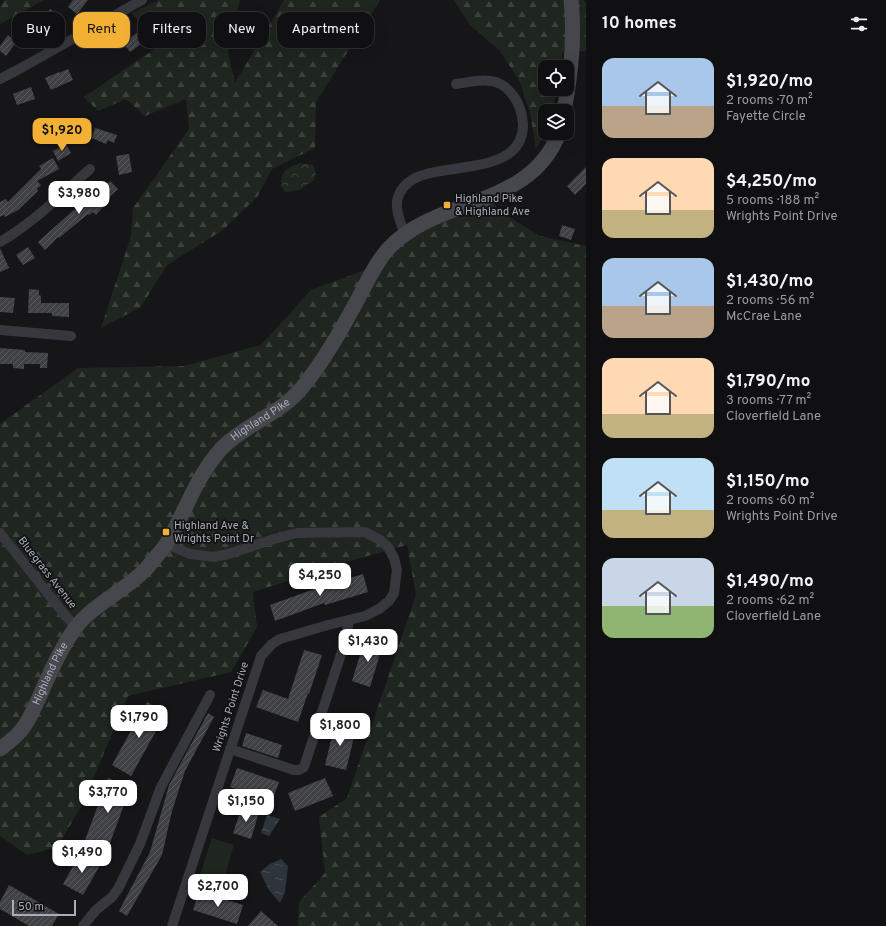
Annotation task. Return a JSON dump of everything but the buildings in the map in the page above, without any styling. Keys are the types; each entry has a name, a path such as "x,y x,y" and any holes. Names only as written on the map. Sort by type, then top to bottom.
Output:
{"street":[{"path":"0,78 23,67 142,0"},
{"path":"565,104 572,48 573,22 571,0"},
{"path":"405,235 396,211 396,204 401,190 409,182 432,173 464,169 496,161 513,150 520,141 523,131 523,120 520,109 511,92 494,80 456,84"},
{"name":"Highland Pike","path":"0,749 16,736 28,720 54,665 76,627 85,616 144,571 166,544 196,485 222,448 236,436 282,406 298,392 324,356 373,271 389,248 405,235 435,217 490,197 519,182 540,164 550,152 556,140"},
{"path":"0,242 16,233 34,219 90,169"},
{"path":"0,330 71,336"},
{"name":"Bluegrass Avenue","path":"0,532 64,614 76,627"},
{"name":"Wrights Point Drive","path":"166,544 190,554 206,557 228,554 297,533 365,532 371,534 388,547 394,558 397,570 394,593 389,601 379,610 365,616 280,639 272,644 261,656 173,926"},
{"path":"230,749 294,770 299,770 304,767 345,642 348,620"},
{"path":"83,926 96,910 112,897 118,889 140,844 161,787 210,695"}],"green space":[{"path":"4,0 44,0 22,12 12,12 12,17 0,24 0,7"},
{"path":"159,0 240,0 237,12 214,12 214,48 229,48 228,52 235,83 256,48 269,48 269,25 284,0 380,0 372,12 277,12 277,48 350,48 316,102 315,148 272,169 257,197 223,230 167,265 141,307 101,328 131,236 133,208 189,129 186,99 145,116 126,99 98,111 84,97 156,48 206,48 206,12 138,12 138,20 132,13"},
{"path":"454,0 583,0 586,2 586,51 562,53 562,60 538,60 538,96 555,96 554,104 538,104 538,140 541,140 536,148 530,113 520,82 500,51 469,24"},
{"path":"300,163 313,165 316,173 314,180 299,190 285,192 281,186 283,173"},
{"path":"490,197 498,210 540,236 586,246 586,926 298,926 299,902 325,873 319,817 347,798 416,595 407,545 353,560 253,592 257,627 231,672 128,696 82,805 57,847 27,855 0,836 0,424 78,368 184,366 261,345 311,290 376,266 389,248"},
{"path":"212,838 234,845 222,885 199,878"}],"water":[{"path":"267,815 280,819 269,836 261,833"},
{"path":"281,859 288,866 285,892 280,903 269,890 260,872 270,864"}],"place":[{"name":"Highland Pike & Highland Ave","path":"447,205"},
{"name":"Highland Ave & Wrights Point Dr","path":"166,532"}]}
